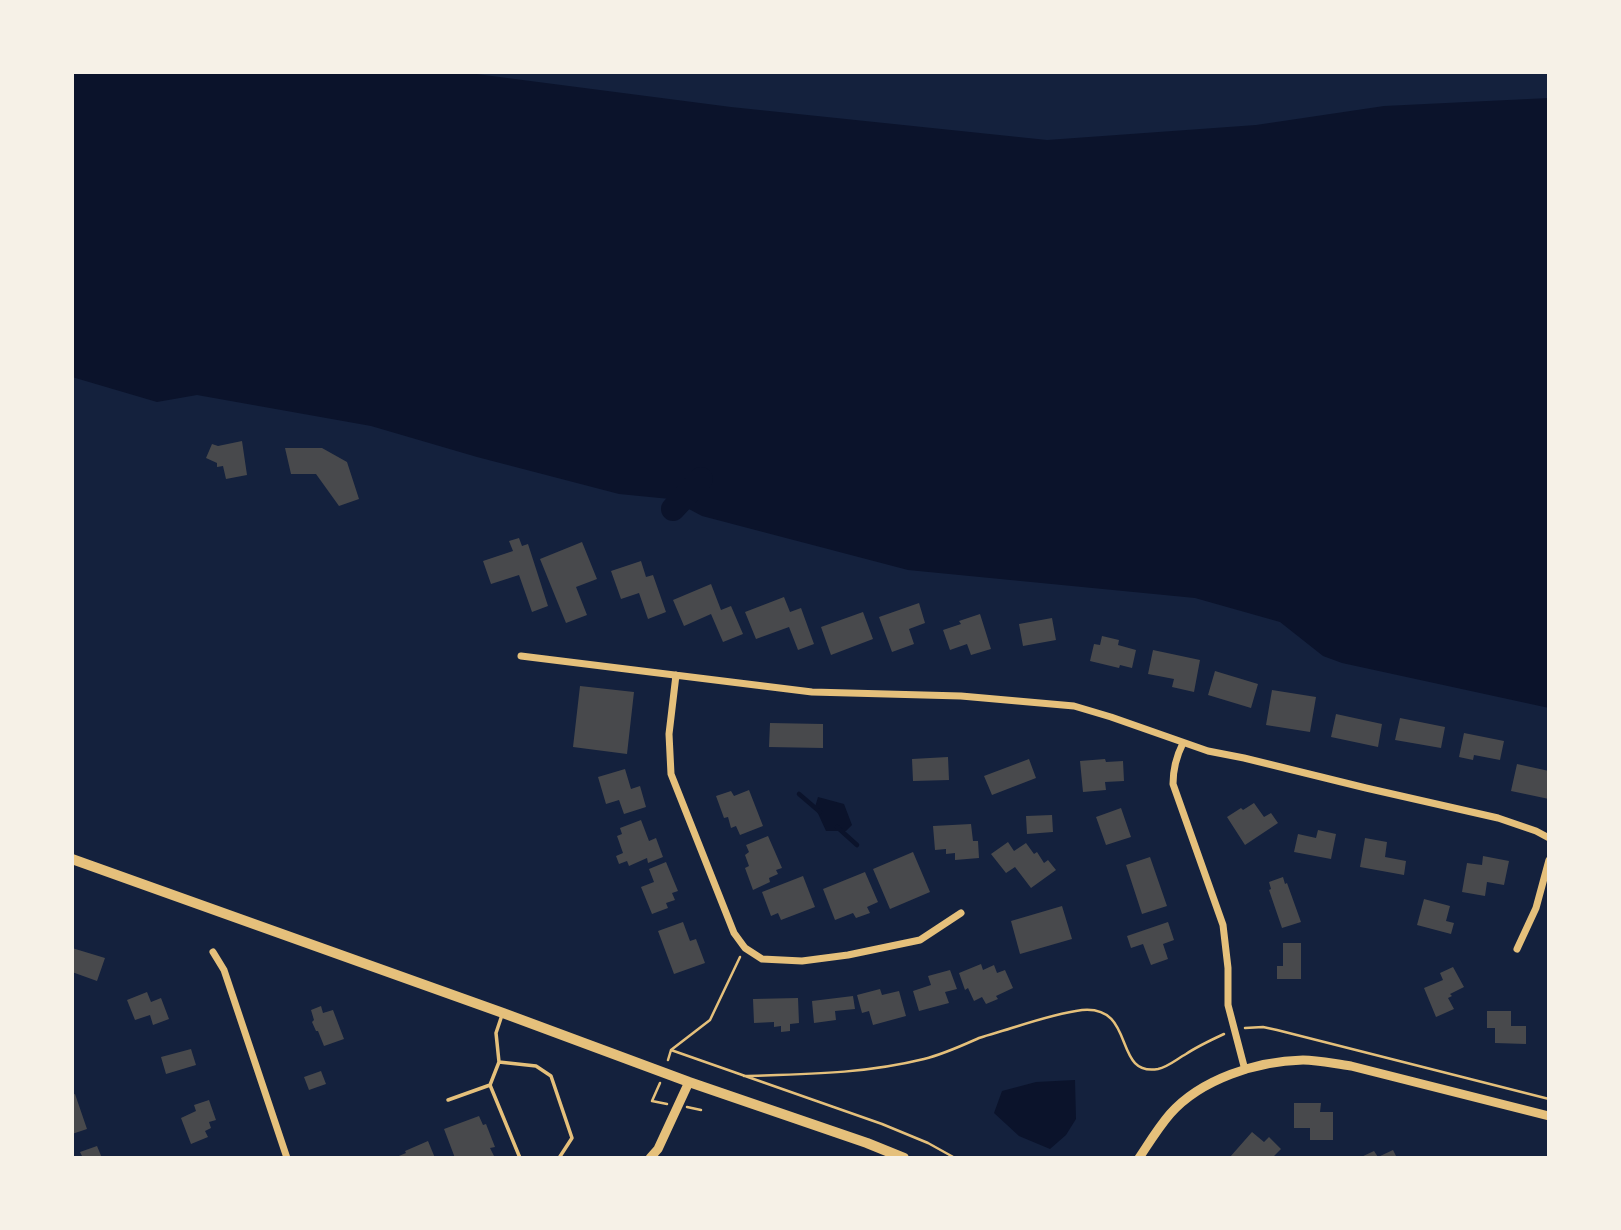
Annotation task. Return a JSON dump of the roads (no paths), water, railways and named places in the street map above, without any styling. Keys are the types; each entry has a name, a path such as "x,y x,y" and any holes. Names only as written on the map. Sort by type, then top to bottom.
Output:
{"main road":[{"path":"72,859 904,1158"}],"street":[{"path":"521,656 812,692 961,696 1074,706 1208,751 1498,818 1549,838"},
{"path":"676,675 669,734 671,774 734,933 746,948 762,959 802,961 848,955 920,940 961,913"},
{"path":"1183,743 1175,760 1173,784 1223,925 1228,968 1228,1005 1245,1070"},
{"path":"1517,949 1536,908 1549,860"},
{"path":"214,952 224,970 287,1158"},
{"path":"1139,1158 1172,1112 1205,1087 1218,1079 1245,1070 1290,1061 1304,1060 1351,1066 1549,1116"},
{"path":"650,1158 658,1149 689,1082"}],"lane":[{"path":"503,1013 496,1033 499,1062 490,1085 520,1158"},
{"path":"499,1062 536,1066 551,1076 572,1138 559,1158"},
{"path":"449,1100 490,1085"}],"water":[{"path":"72,72 461,72 731,107 1047,140 1256,125 1384,106 1549,98 1549,708 1342,663 1323,656 1280,622 1195,598 908,570 702,516 670,499 619,494 371,426 197,395 157,402 72,377"},
{"path":"818,797 844,804 852,825 846,831 826,831 815,807"},
{"path":"1075,1080 1076,1119 1066,1135 1050,1149 1019,1136 994,1113 1002,1091 1036,1082"}],"waterway":[{"path":"673,509 701,479"},
{"path":"799,794 820,812"},
{"path":"837,827 857,845"}]}
